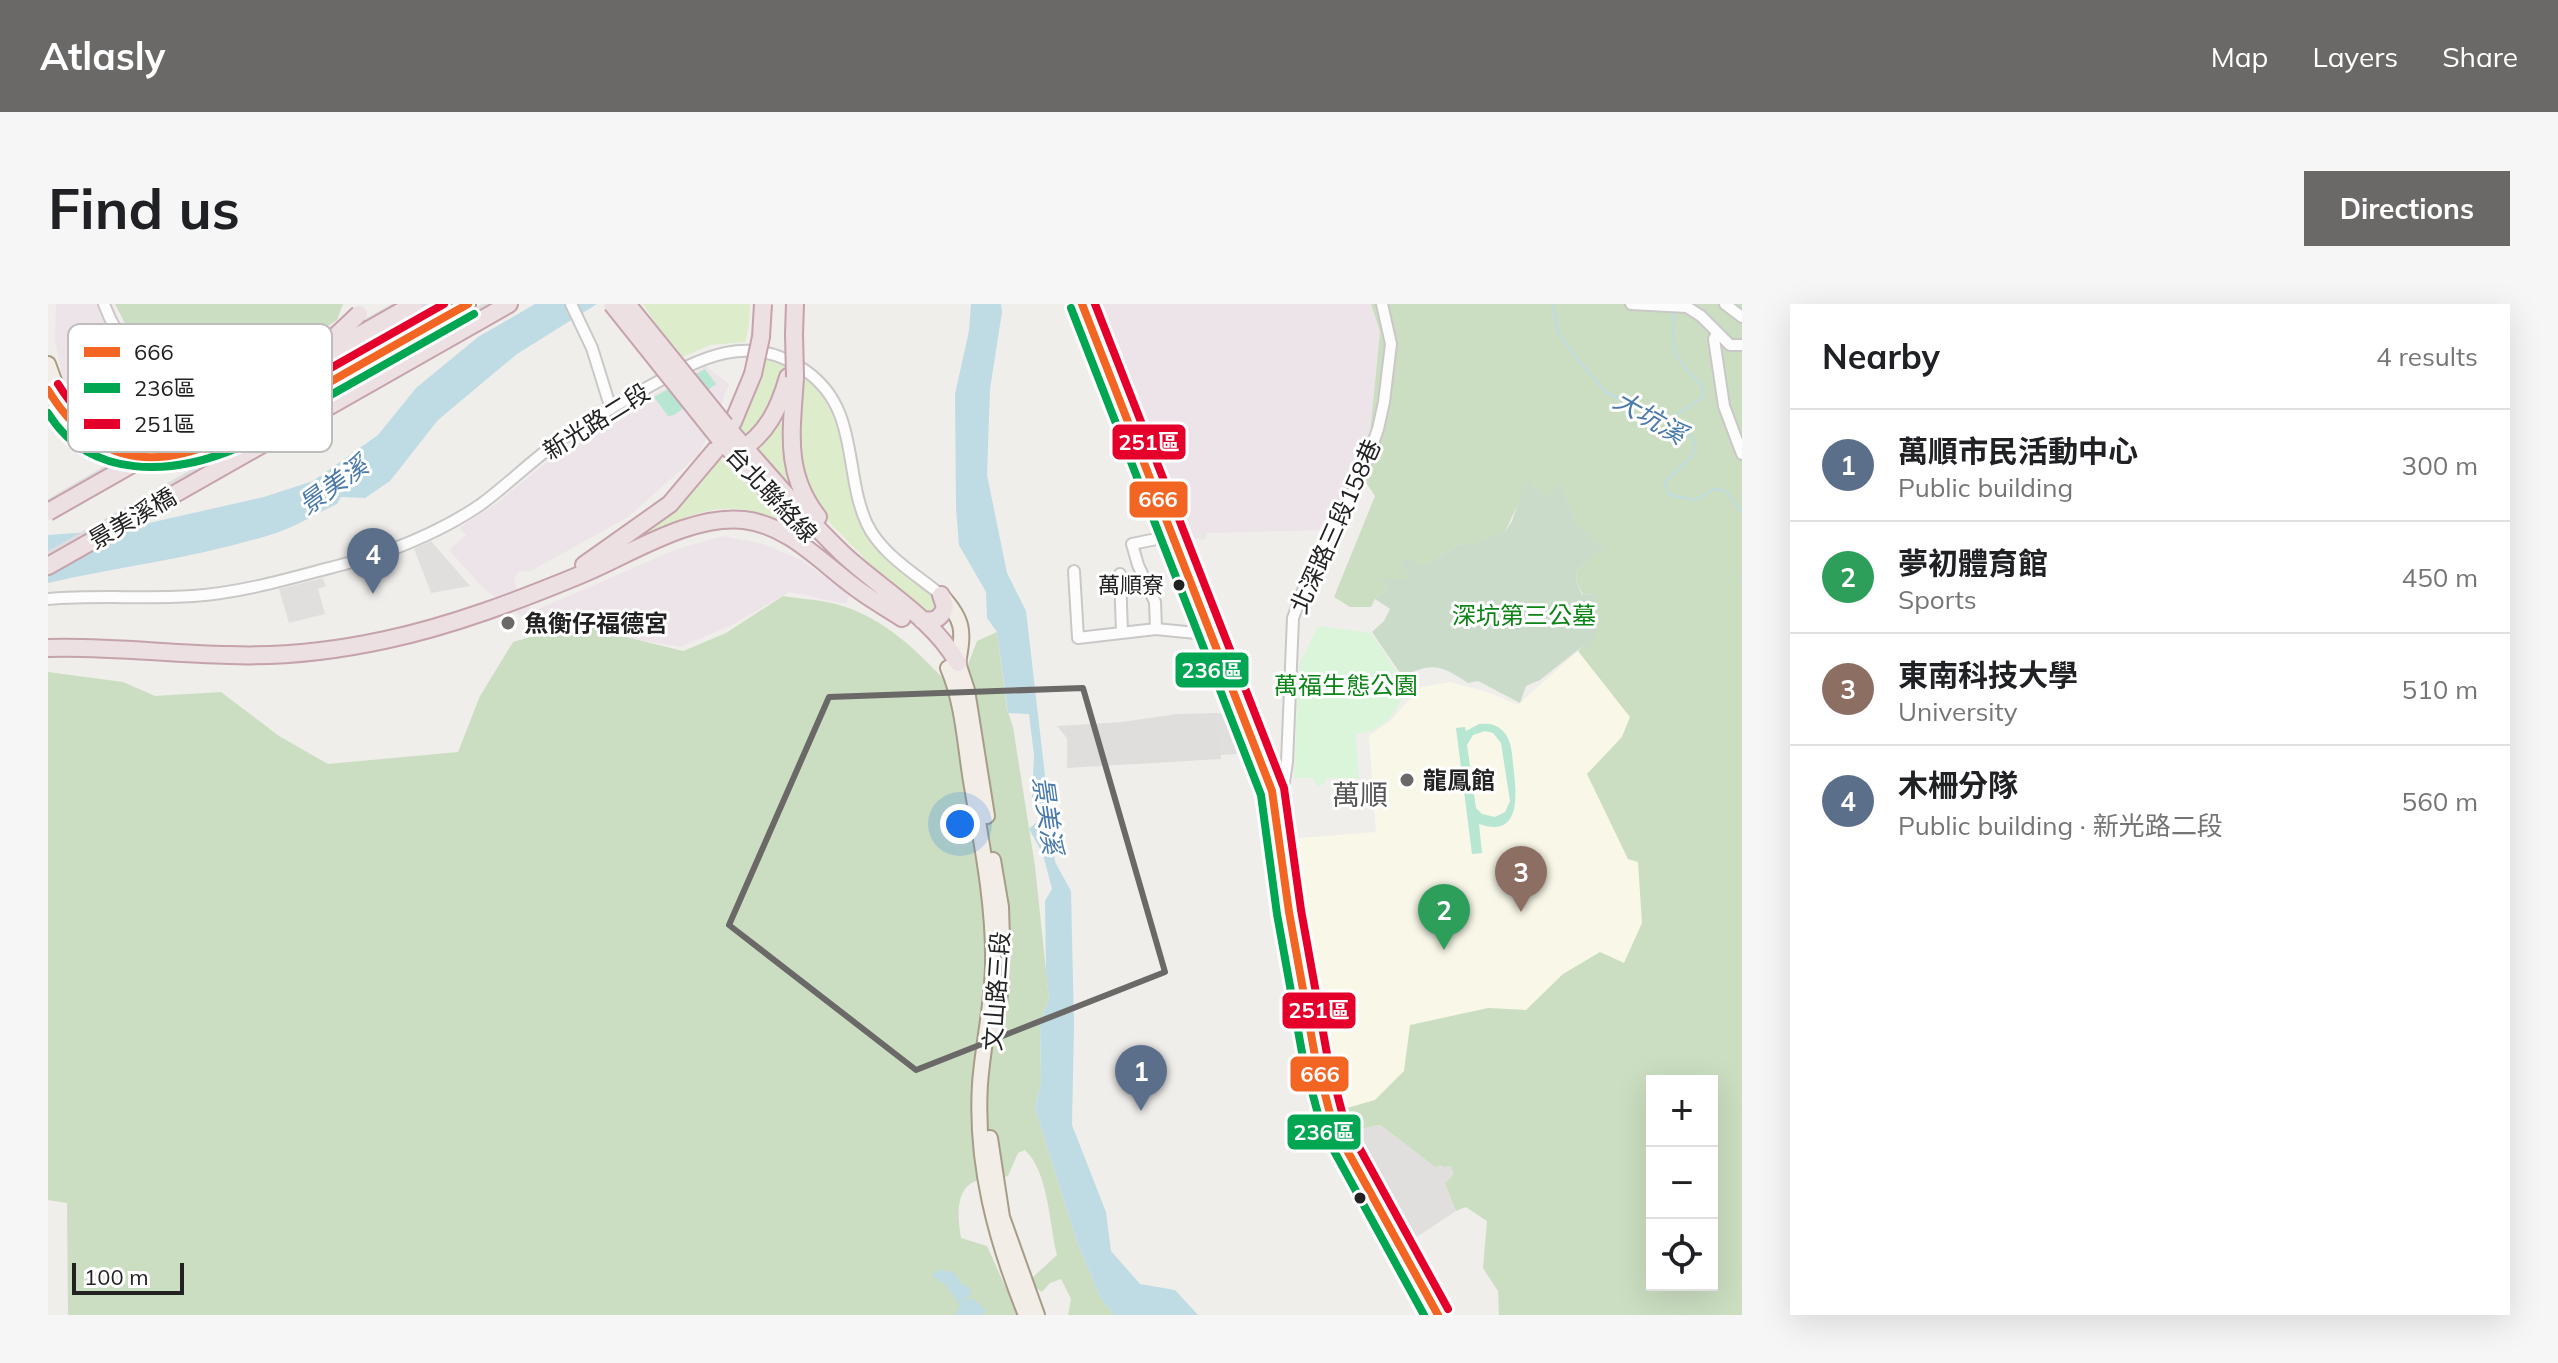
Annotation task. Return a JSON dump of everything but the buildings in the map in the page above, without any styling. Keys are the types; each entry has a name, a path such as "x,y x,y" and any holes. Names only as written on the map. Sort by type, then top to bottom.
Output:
{"highway":[{"name":"景美溪橋","path":"332,350 414,304"},
{"name":"景美溪橋","path":"332,405 509,304"},
{"name":"台北聯絡線","path":"612,304 826,552 928,639 953,666"},
{"name":"台北聯絡線","path":"627,304 729,439 814,525 946,644 953,666"},
{"path":"533,592 575,570 647,523 684,490 729,439 753,374 761,337 763,304"},
{"path":"795,304 791,446 797,481 820,520 880,587"},
{"path":"332,338 363,309"},
{"path":"729,439 765,430 792,376"},
{"name":"景美溪橋","path":"48,512 151,452"},
{"name":"景美溪橋","path":"48,566 249,452"},
{"path":"48,648 101,647 232,655 315,651 386,640 455,622 580,576 694,526 730,519 765,525 783,533 902,618"},
{"path":"922,620 931,621 940,617 945,607 941,595"}],"main road":[{"path":"332,372 449,304"},
{"path":"332,377 468,304"},
{"path":"1082,304 1272,791 1289,912 1315,1056 1333,1125 1438,1315"},
{"path":"48,364 61,398 68,407"},
{"path":"48,390 68,419"},
{"path":"118,452 140,458 165,458 196,452"},
{"name":"新光路二段","path":"941,595 961,623 963,638 953,666"},
{"name":"文山路三段","path":"953,666 967,690 1001,907 1002,977 989,1079 995,1203 1030,1311"}],"street":[{"path":"104,304 114,324"},
{"path":"571,304 587,338 611,409"},
{"name":"北深路三段158巷","path":"1272,791 1280,789 1284,782 1287,762 1293,618 1307,580 1362,474 1378,429 1391,344 1382,304"},
{"path":"1631,304 1678,305 1701,316 1730,345 1742,345"},
{"path":"1725,304 1742,317"},
{"path":"1717,333 1714,339 1724,406 1742,454"},
{"name":"新光路二段","path":"48,599 194,596 233,591 387,552 467,513 560,441 689,365 715,354 748,350 792,362 819,382 836,405 846,433 863,514 871,532 886,549 941,595"},
{"path":"1156,629 1155,602 1132,544 1171,536"},
{"path":"1074,571 1078,638 1156,629 1196,633 1209,628"},
{"path":"1120,574 1122,633"}],"highlighted area":[{"path":"1083,688 1165,972 916,1070 729,925 829,697"}],"shaded area":[{"path":"56,304 97,304 108,324 68,324 68,388 62,377 55,340"},
{"path":"1090,304 1371,304 1380,332 1370,433 1359,472 1330,530 1207,533 1205,540 1175,534"},
{"path":"706,366 729,384 698,455 628,517 531,571 519,572 514,578 526,605 536,610 677,549 723,536 764,544 801,560 850,594 846,604 789,592 730,626 680,647 530,623 484,589 449,550 466,535 459,528 497,503 569,444 576,445 582,441 585,445 599,434 597,426"},
{"path":"431,541 470,586 431,593 414,549"},
{"path":"323,578 326,586 318,589 325,614 289,623 279,589"},
{"path":"1578,651 1630,717 1622,737 1587,774 1669,872 1742,1036 1563,974 1526,1010 1488,1008 1404,1071 1375,1100 1337,1111 1288,839 1376,832 1369,736 1391,720 1421,687 1450,682 1518,705"},
{"path":"1217,713 1221,759 1067,768 1067,738 1057,726 1122,722 1177,714"},
{"path":"1217,713 1235,715 1238,754 1220,755"},
{"path":"1380,1125 1435,1167 1451,1166 1454,1174 1445,1184 1456,1211 1406,1244 1346,1132"}],"green space":[{"path":"115,304 343,304 337,320 331,324 125,324"},
{"path":"643,304 750,304 745,342 710,345 683,357"},
{"path":"1371,304 1742,304 1742,1315 1499,1315 1498,1291 1483,1268 1487,1221 1466,1207 1456,1211 1445,1184 1442,1166 1435,1167 1380,1125 1346,1132 1337,1111 1375,1100 1404,1071 1410,1025 1488,1008 1526,1010 1563,974 1600,952 1624,963 1642,923 1638,862 1628,859 1587,774 1622,737 1630,717 1578,651 1583,646 1595,594 1583,595 1576,581 1577,570 1603,548 1576,523 1560,484 1545,499 1534,485 1523,493 1505,532 1471,546 1458,544 1430,563 1418,566 1411,579 1382,579 1389,587 1371,607 1350,607 1334,597 1375,496 1359,472 1370,433 1380,332"},
{"path":"760,356 803,376 817,390 836,425 861,526 888,559 936,599 937,611 926,614 879,573 822,515 798,461 800,378 747,438 737,427"},
{"path":"705,369 716,384 674,415 668,416 654,397"},
{"path":"784,418 786,468 791,496 756,448"},
{"path":"718,457 808,544 779,523 760,514 742,509 724,509 686,517 617,549"},
{"name":"深坑第三公墓","path":"1525,482 1534,485 1545,498 1560,483 1576,523 1604,548 1577,570 1576,581 1582,595 1596,594 1599,618 1592,648 1583,646 1540,680 1526,686 1520,703 1478,681 1468,683 1443,669 1429,667 1402,676 1372,632 1384,621 1390,609 1375,599 1389,587 1381,578 1410,579 1402,566 1405,557 1418,565 1430,563 1458,544 1471,545 1505,532 1512,521"},
{"path":"783,596 832,603 869,617 901,639 957,693 977,641 997,632 1007,709 1013,727 1035,866 1049,999 1040,1022 1041,1083 1035,1108 1077,1242 1100,1297 1114,1315 1068,1315 1071,1299 1061,1279 1050,1283 1042,1292 1032,1285 1033,1277 1057,1255 1044,1185 1025,1150 1018,1153 1008,1176 969,1185 959,1206 961,1238 987,1246 1018,1315 68,1315 67,1203 48,1200 48,672 123,682 155,696 221,692 279,736 328,764 458,752 480,696 513,642 551,631 596,624 622,636 683,651 726,633"},
{"name":"萬福生態公園","path":"1318,626 1371,633 1406,686 1389,719 1375,729 1356,734 1359,778 1326,778 1324,784 1318,786 1312,778 1294,778 1299,664"},
{"path":"1486,724 1495,725 1503,731 1510,745 1515,783 1513,814 1502,826 1479,824 1482,853 1472,854 1456,728 1465,727 1466,731","holes":["1485,731 1493,733 1501,743 1510,801 1505,812 1495,817 1482,814 1476,808 1467,745 1473,735"]}],"water":[{"name":"景美溪","path":"535,304 597,304 517,354 438,420 390,481 365,498 341,497 337,504 299,523 248,541 48,583 48,535 118,530 264,497 313,481 378,435 416,388 478,337"},
{"name":"景美溪","path":"971,304 1001,304 1002,312 990,389 987,475 1007,573 1026,611 1055,862 1071,891 1074,1025 1072,1125 1106,1212 1111,1251 1140,1284 1175,1290 1198,1315 1114,1315 1100,1297 1077,1242 1035,1108 1041,1083 1040,1022 1049,999 1045,901 1052,889 1043,854 1029,829 1042,817 1032,800 1034,755 1029,714 1008,713 997,632 987,618 986,592 959,545 955,394 969,331"},
{"path":"939,1270 953,1272 962,1284 970,1288 971,1293 965,1301 972,1298 986,1310 982,1315 955,1315 960,1306 946,1285 931,1275"}],"pier":[{"path":"392,304 428,304 332,359 332,328 336,335"},
{"path":"482,304 518,304 332,410 332,389"},
{"path":"129,452 168,452 48,520 48,499"},
{"path":"222,452 257,452 48,571 48,551"}],"waterway":[{"name":"大坑溪","path":"1553,304 1558,331 1577,359 1607,393 1689,434 1696,446 1691,458 1664,482 1670,495 1696,500 1714,489 1726,491 1742,512"},
{"path":"1667,421 1703,397 1703,387 1676,353 1674,309"},
{"name":"大坑溪","path":"1742,574 1742,582"}],"transit line":[{"name":"251區","path":"332,367 444,304"},
{"name":"666","path":"332,381 468,304"},
{"name":"666","path":"1082,304 1272,791 1289,912 1315,1056 1333,1125 1438,1315"},
{"name":"251區","path":"1095,304 1284,788 1301,910 1327,1054 1344,1120 1448,1309"},
{"name":"236區","path":"1071,308 1261,795 1277,914 1303,1058 1322,1129 1424,1315"},
{"name":"236區","path":"332,394 474,314"},
{"name":"251區","path":"58,384 68,397"},
{"name":"666","path":"48,390 68,416"},
{"name":"236區","path":"48,413 68,437"},
{"name":"236區","path":"88,452 109,461 160,467 226,452"},
{"name":"666","path":"121,452 142,457 187,452"}],"place":[{"name":"萬順寮","path":"1179,585"},
{"name":"木柵分隊","path":"373,594"},
{"name":"魚衡仔福德宮","path":"508,623"},
{"name":"龍鳳館","path":"1407,780"},
{"name":"東南科技大學","path":"1521,912"},
{"name":"夢初體育館","path":"1444,950"},
{"name":"萬順市民活動中心","path":"1141,1111"}],"district":[{"name":"萬順","path":"1360,794"}]}
